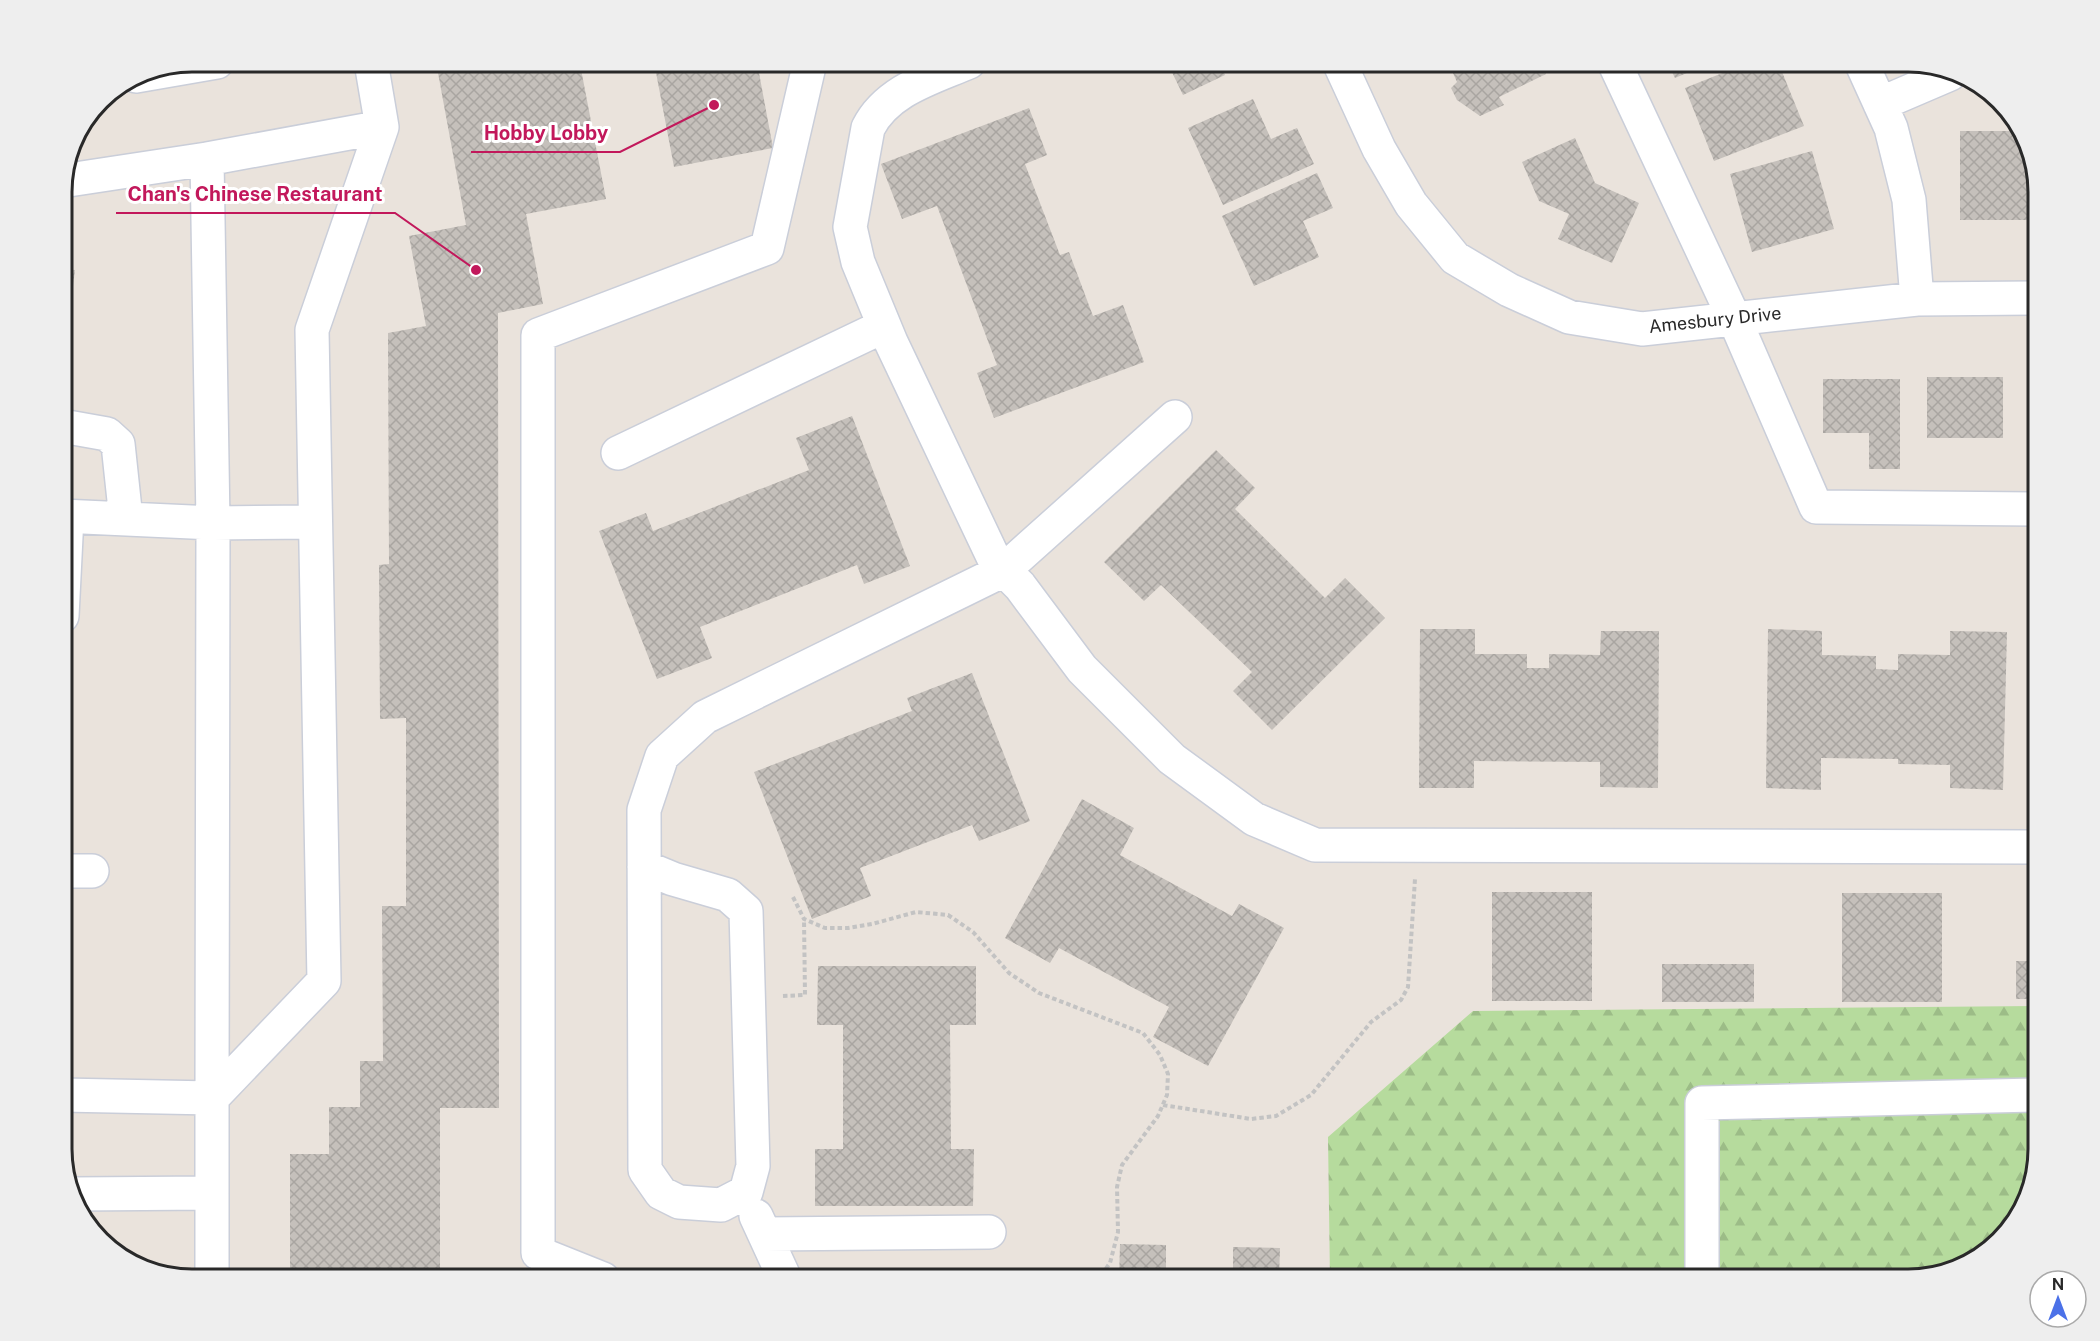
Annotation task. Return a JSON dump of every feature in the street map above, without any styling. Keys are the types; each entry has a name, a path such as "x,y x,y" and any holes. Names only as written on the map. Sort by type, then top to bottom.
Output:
{"street":[{"path":"72,1095 212,1098 324,981 312,330 382,127 373,72"},
{"path":"577,1269 538,1253 538,334 767,248 808,72"},
{"path":"947,72 898,94 875,113 868,128 850,227 858,262 884,326 995,561 1020,586 1082,669 1172,759 1254,819 1315,845 2028,847"},
{"name":"Amesbury Drive","path":"1344,72 1379,149 1411,204 1455,258 1509,290 1569,317 1642,329 1917,299 2028,298"},
{"path":"1619,72 1734,318 1816,507 2028,509"},
{"path":"1866,72 1891,128 1909,200 1917,299"},
{"path":"1880,104 1943,77"},
{"path":"73,179 207,159 382,127"},
{"path":"206,1269 212,1193 213,523 207,159"},
{"path":"618,453 884,326"},
{"path":"746,1192 722,1205 679,1202 662,1193 645,1170 644,810 662,756 705,717 1004,570 1175,417"},
{"path":"72,428 106,434 118,444 126,519"},
{"path":"72,517 213,523 315,522"},
{"path":"644,867 673,879 728,894 746,911 753,1166 746,1192 780,1269"},
{"path":"1702,1269 1702,1103 2028,1095"},
{"path":"81,1194 212,1193"},
{"path":"765,1234 989,1232"}],"path":[{"path":"1162,1105 1251,1119 1276,1116 1311,1095 1371,1022 1401,1000 1408,987 1415,901 1416,845"},
{"path":"748,997 805,995 804,919 793,897"},
{"path":"804,919 825,928 848,928 916,912 948,915 973,932 1009,974 1039,993 1143,1033 1160,1055 1168,1074 1167,1095 1158,1116 1122,1165 1117,1187 1118,1232 1110,1263 1106,1269"}],"green space":[{"path":"2028,1006 2028,1149 2022,1188 2008,1216 1981,1244 1954,1260 1924,1268 1330,1269 1328,1137 1473,1011"}],"building":[{"path":"438,72 582,72 606,199 526,214 543,304 498,313 499,1108 440,1108 440,1269 290,1269 290,1154 329,1154 329,1107 360,1107 360,1061 383,1061 382,906 406,906 406,718 380,719 379,565 389,564 388,333 426,326 409,236 466,225"},
{"path":"656,72 759,72 773,148 674,167"},
{"path":"1172,72 1224,72 1225,75 1183,95"},
{"path":"1452,72 1545,72 1546,74 1499,97 1504,105 1480,116 1457,100 1451,88 1457,82"},
{"path":"1672,72 1689,72 1675,78"},
{"path":"1725,72 1782,72 1804,126 1714,161 1685,88"},
{"path":"1253,99 1271,139 1297,128 1314,164 1223,205 1188,128"},
{"path":"1029,108 1047,155 1025,164 1060,255 1069,252 1093,316 1123,305 1144,362 994,418 977,373 997,365 937,206 902,219 881,164"},
{"path":"1960,131 2011,131 2022,153 2027,176 2028,220 1960,220"},
{"path":"1575,138 1595,183 1639,203 1612,263 1558,239 1569,214 1539,201 1522,162"},
{"path":"1812,151 1834,229 1752,252 1730,174"},
{"path":"1317,173 1333,208 1303,221 1319,257 1254,286 1222,216"},
{"path":"72,270 75,270 72,294"},
{"path":"1927,377 2003,377 2003,438 1927,438"},
{"path":"1823,379 1900,379 1900,469 1869,469 1869,433 1823,433"},
{"path":"852,416 910,566 864,584 857,565 700,627 712,658 657,679 599,531 646,513 653,531 809,470 796,438"},
{"path":"1216,450 1255,488 1235,509 1325,598 1345,578 1385,618 1272,730 1233,691 1252,672 1161,585 1144,601 1104,562"},
{"path":"1420,629 1475,629 1475,654 1527,654 1527,668 1549,668 1549,654 1600,655 1601,631 1659,631 1658,788 1600,787 1600,762 1474,761 1474,788 1419,788"},
{"path":"1768,629 1822,631 1822,655 1876,656 1876,669 1898,670 1898,654 1950,655 1950,631 2007,632 2003,790 1950,788 1950,765 1898,764 1898,759 1821,758 1821,790 1766,788"},
{"path":"972,673 1030,821 979,841 972,825 860,868 871,896 812,919 754,772 912,711 907,698"},
{"path":"1082,799 1134,828 1120,855 1232,916 1239,904 1284,928 1208,1066 1153,1037 1169,1007 1059,948 1050,963 1005,938"},
{"path":"1492,892 1592,892 1592,1001 1492,1001"},
{"path":"1842,893 1942,893 1942,1002 1842,1002"},
{"path":"2016,961 2028,961 2028,999 2016,999"},
{"path":"1662,964 1754,964 1754,1002 1662,1002"},
{"path":"818,966 976,966 976,1025 950,1025 951,1149 974,1149 973,1206 815,1206 815,1149 843,1149 843,1025 817,1025"},
{"path":"1120,1244 1166,1245 1166,1269 1119,1269"},
{"path":"1233,1247 1280,1248 1279,1269 1233,1269"}],"place":[{"name":"Hobby Lobby","path":"714,105"},
{"name":"Chan's Chinese Restaurant","path":"476,270"}]}
